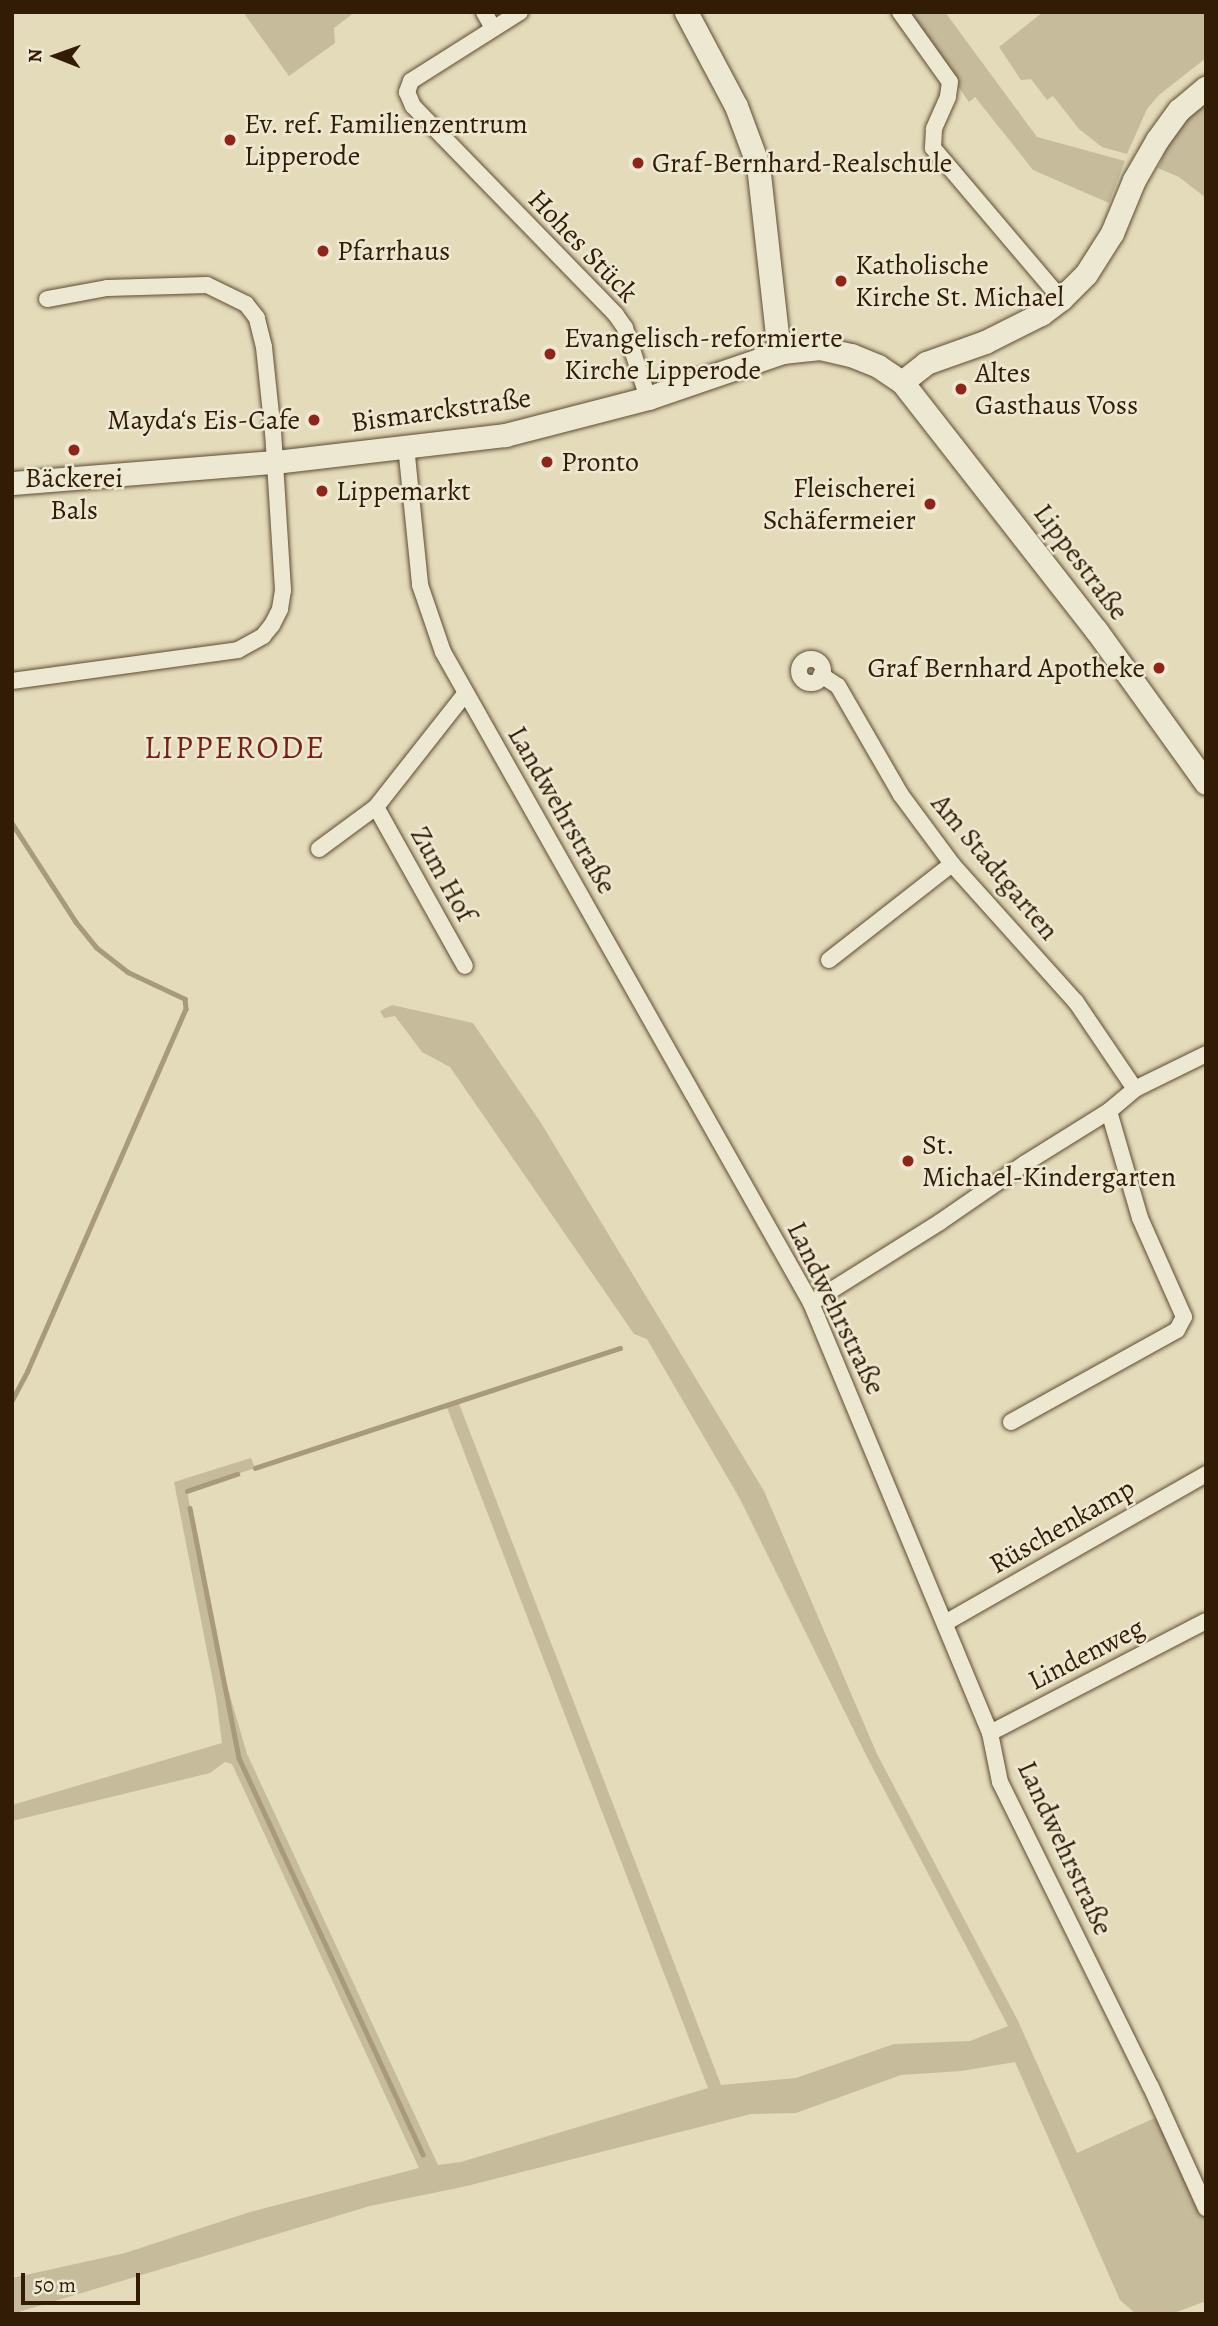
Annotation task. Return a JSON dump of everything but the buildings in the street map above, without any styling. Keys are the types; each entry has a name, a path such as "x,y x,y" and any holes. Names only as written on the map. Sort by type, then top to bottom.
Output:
{"main road":[{"path":"686,12 736,106 758,165 777,334 782,352"},
{"path":"902,382 926,363 985,342 1041,314 1061,299 1086,274 1112,233 1134,180 1157,139 1197,93"},
{"name":"Bismarckstraße","path":"12,483 275,461 505,435 648,398 782,352 820,348 851,355 878,366 902,382"},
{"name":"Lippestraße","path":"902,382 1096,629 1206,783"}],"street":[{"path":"484,12 493,28 520,12"},
{"path":"900,12 950,82 948,97 933,129 933,148 1061,299"},
{"name":"Hohes Stück","path":"493,28 411,81 407,92 413,106 617,315 625,328 648,398"},
{"path":"12,681 237,650 263,636 280,609 282,590 275,461 262,333 257,318 246,304 207,285 107,288 47,299"},
{"name":"Landwehrstraße","path":"406,446 420,585 443,652 811,1303 990,1733 1000,1782 1151,2087 1206,2208"},
{"name":"Am Stadtgarten","path":"821,676 838,686 901,795 952,863 1076,1002 1135,1089"},
{"name":"Zum Hof","path":"318,849 376,807 465,694"},
{"name":"Zum Hof","path":"376,807 465,966"},
{"path":"829,960 952,863"},
{"path":"811,1303 1109,1111 1135,1089 1206,1054"},
{"path":"1011,1422 1177,1330 1184,1317 1140,1218 1109,1111"},
{"name":"Rüschenkamp","path":"945,1623 1206,1474"},
{"name":"Lindenweg","path":"990,1733 1206,1621"}],"shaded area":[{"path":"243,12 355,12 334,28 335,43 289,76"},
{"path":"906,12 945,12 1037,137 1125,161 1109,203 1033,170 975,97 969,102"},
{"path":"1043,12 1206,12 1206,58 1159,95 1147,109 1127,154 1102,147 1079,129 1053,96 1047,100 1031,79 1021,80 999,47"},
{"path":"1206,105 1206,198 1179,177 1158,168 1169,143 1189,117"},
{"path":"392,1005 473,1023 541,1123 764,1491 877,1754 1018,2021 1077,2153 1157,2117 1206,2219 1206,2301 1171,2314 1136,2314 1120,2300 1015,2062 961,2071 901,2075 796,2113 751,2114 467,2186 370,2206 12,2314 12,2278 125,2253 250,2212 419,2168 232,1764 225,1762 210,1773 12,1821 12,1805 222,1743 216,1697 174,1482 251,1458 255,1468 187,1491 219,1658 247,1754 438,2165 461,2162 708,2088 446,1405 458,1401 721,2085 796,2078 894,2044 970,2041 1008,2026 867,1757 740,1499 647,1339 634,1334 450,1067 422,1052 395,1016 384,1018 380,1011"}],"waterway":[{"path":"12,823 76,922 96,947 128,972 185,999 186,1009 28,1371 12,1401"},
{"path":"255,1468 620,1348"},
{"path":"187,1491 237,1474"},
{"path":"190,1508 239,1758 423,2154"}],"place":[{"name":"Ev. ref. Familienzentrum Lipperode","path":"230,140"},
{"name":"Graf-Bernhard-Realschule","path":"638,163"},
{"name":"Pfarrhaus","path":"323,251"},
{"name":"Katholische Kirche St. Michael","path":"841,281"},
{"name":"Evangelisch-reformierte Kirche Lipperode","path":"550,354"},
{"name":"Altes Gasthaus Voss","path":"961,389"},
{"name":"Mayda‘s Eis-Cafe","path":"314,420"},
{"name":"Bäckerei Bals","path":"74,450"},
{"name":"Pronto","path":"547,462"},
{"name":"Lippemarkt","path":"322,491"},
{"name":"Fleischerei Schäfermeier","path":"930,504"},
{"name":"Graf Bernhard Apotheke","path":"1159,668"},
{"name":"St. Michael-Kindergarten","path":"908,1161"}],"district":[{"name":"LIPPERODE","path":"235,747"}]}
